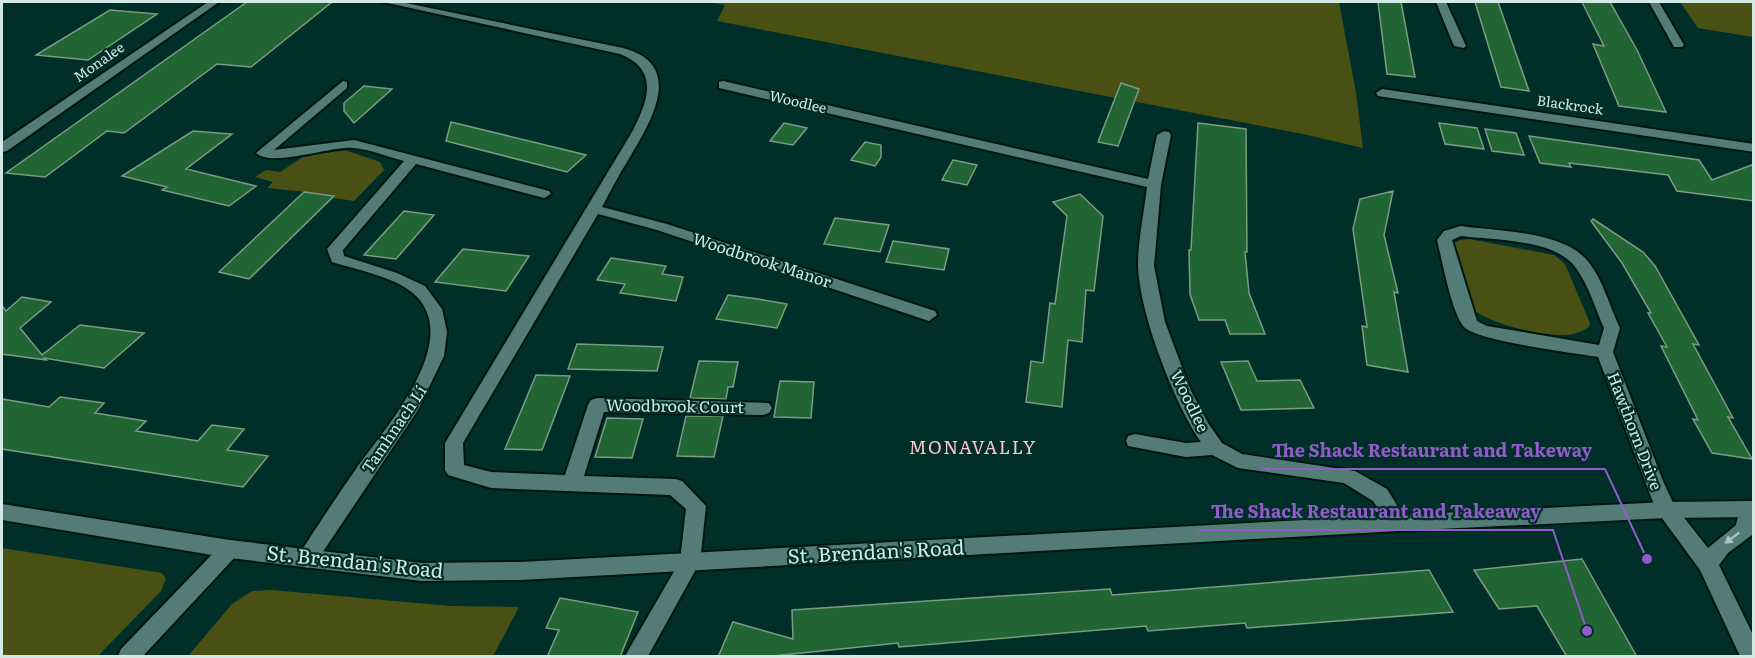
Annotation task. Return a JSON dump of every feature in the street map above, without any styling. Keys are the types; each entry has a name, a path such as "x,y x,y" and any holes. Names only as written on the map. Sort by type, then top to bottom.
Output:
{"street":[{"name":"Monalee","path":"2,148 214,2"},
{"path":"388,2 623,51 641,57 651,71 653,90 647,112 594,209 454,444 455,470 491,480 675,487 696,506 690,562 636,657"},
{"path":"1441,2 1460,46"},
{"path":"1654,2 1678,45"},
{"name":"Woodlee","path":"723,85 1154,184"},
{"path":"343,86 263,153 282,155 317,147 354,144 544,194"},
{"name":"Blackrock","path":"1382,93 1754,147"},
{"name":"Woodlee","path":"1164,135 1154,184 1146,266 1157,322 1182,391 1201,428 1215,448 1238,461 1348,476 1380,495 1398,523"},
{"name":"Tamhnach Lí","path":"307,559 426,384 437,349 437,315 418,290 388,276 337,259 335,249 412,160"},
{"name":"Woodbrook Manor","path":"594,209 662,227 929,315"},
{"name":"Hawthorn Drive","path":"1605,352 1484,331 1471,325 1466,317 1444,240 1449,234 1461,231 1548,244 1569,252 1580,262 1612,328 1605,352 1653,481 1666,510 1708,564 1751,657"},
{"name":"Woodbrook Court","path":"572,483 597,405 763,408"},
{"path":"1135,441 1185,450 1215,448"},
{"path":"1708,564 1721,547 1745,529 1751,509"},
{"name":"St. Brendan's Road","path":"2,512 230,549 422,572 520,571 1398,523 1666,510 1751,509"},
{"path":"129,657 230,549"}],"green space":[{"path":"707,2 1339,2 1356,93 1363,148 1303,134 717,21 725,5"},
{"path":"1680,2 1753,2 1753,37 1698,28"},
{"path":"342,149 380,162 384,170 354,201 334,198 334,195 267,188 273,182 255,177 266,170 280,172 306,155"},
{"path":"1469,239 1554,255 1565,264 1590,323 1589,327 1576,333 1550,334 1505,325 1481,315 1473,309 1453,244"},
{"path":"2,548 162,573 166,579 161,591 98,656 2,656"},
{"path":"271,590 451,606 519,607 493,656 188,656 232,604 252,591"}],"building":[{"path":"247,2 332,2 251,67 217,64 124,133 107,131 45,177 6,173"},
{"path":"1378,2 1401,2 1415,77 1387,74"},
{"path":"1475,2 1498,2 1529,91 1501,87"},
{"path":"1582,2 1610,2 1637,50 1666,112 1619,106 1593,44 1604,46"},
{"path":"110,10 157,14 88,60 36,55"},
{"path":"1121,83 1139,89 1118,146 1098,142"},
{"path":"364,86 392,89 354,123 344,111 344,103"},
{"path":"451,122 586,155 567,172 446,141"},
{"path":"784,123 807,128 793,145 770,141"},
{"path":"1198,123 1246,129 1247,252 1245,252 1249,293 1265,334 1230,334 1225,320 1199,320 1190,294 1189,250 1191,250"},
{"path":"1439,123 1477,128 1484,149 1445,144"},
{"path":"1485,129 1516,133 1524,155 1492,151"},
{"path":"193,131 232,134 186,169 256,186 229,206 162,190 167,187 122,176"},
{"path":"1529,136 1699,160 1712,180 1754,164 1754,201 1677,191 1668,175 1569,163 1571,167 1540,163"},
{"path":"865,142 881,145 881,157 875,166 851,160"},
{"path":"953,160 977,165 967,185 942,180"},
{"path":"1393,191 1384,235 1398,293 1394,292 1408,372 1367,365 1362,326 1367,327 1353,229 1360,199"},
{"path":"304,192 334,196 249,279 219,272"},
{"path":"1080,194 1103,216 1094,291 1086,290 1082,342 1068,340 1062,407 1026,402 1031,361 1043,363 1050,303 1055,304 1067,216 1053,202"},
{"path":"404,211 434,215 396,259 364,255"},
{"path":"835,218 889,225 880,252 824,244"},
{"path":"1593,219 1643,252 1655,266 1699,345 1693,344 1733,418 1728,417 1752,459 1712,453 1693,419 1698,420 1661,346 1667,347 1648,313 1651,313 1622,263 1591,221"},
{"path":"893,241 949,249 944,270 886,262"},
{"path":"463,249 529,256 506,291 435,282"},
{"path":"611,258 666,266 662,274 683,277 676,301 620,293 625,284 597,280"},
{"path":"728,295 787,304 777,328 716,319"},
{"path":"22,297 51,302 20,328 42,355 80,325 144,333 104,368 2,354 2,306 6,311"},
{"path":"577,344 663,347 657,371 568,369"},
{"path":"699,361 738,362 733,387 728,387 726,399 690,398"},
{"path":"1248,361 1257,381 1300,380 1314,408 1241,410 1221,362"},
{"path":"536,375 570,376 542,450 505,449"},
{"path":"780,381 814,382 811,418 774,417"},
{"path":"60,397 104,403 95,413 146,421 136,431 198,441 212,425 244,429 227,450 268,456 243,487 2,449 2,399 49,407"},
{"path":"686,416 723,416 714,457 677,456"},
{"path":"607,418 643,419 632,458 595,457"},
{"path":"1582,559 1637,657 1567,657 1537,606 1499,609 1474,570"},
{"path":"1429,570 1453,612 1247,628 1245,623 1148,631 1146,626 899,647 898,643 763,657 718,657 733,622 793,639 792,610 1110,589 1112,595"},
{"path":"560,598 638,612 620,657 547,657 559,630 546,628"}],"place":[{"name":"The Shack Restaurant and Takeway","path":"1647,559"},
{"name":"The Shack Restaurant and Takeaway","path":"1587,631"}],"district":[{"name":"MONAVALLY","path":"973,448"}]}
